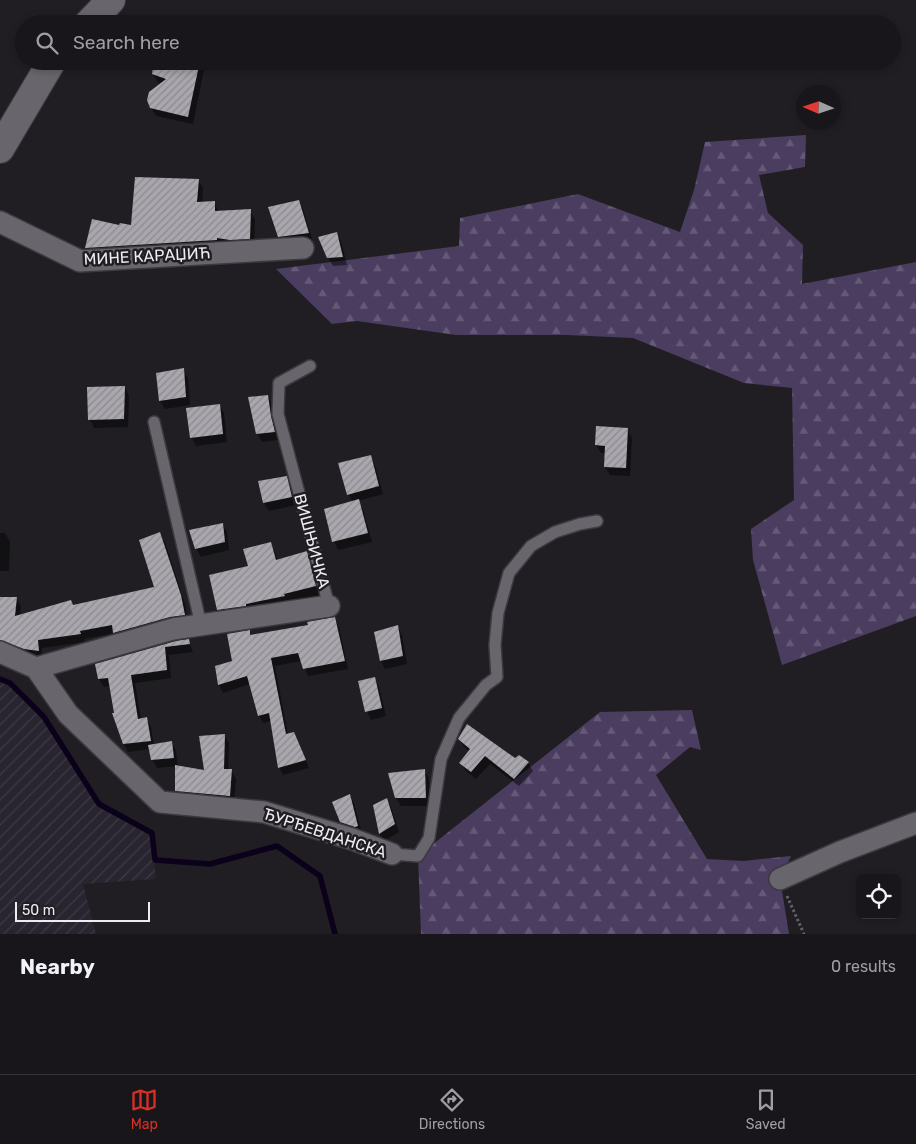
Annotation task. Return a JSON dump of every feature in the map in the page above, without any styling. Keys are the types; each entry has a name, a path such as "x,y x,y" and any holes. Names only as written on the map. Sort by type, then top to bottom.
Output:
{"street":[{"path":"97,15 111,0"},
{"path":"0,149 47,70"},
{"name":"МИНЕ КАРАЏИЋ","path":"0,222 80,261 303,248"},
{"name":"ВИШЊИЧКА","path":"36,668 173,629 329,606"},
{"path":"0,652 36,668"},
{"name":"ЂУРЂЕВДАНСКА","path":"36,668 68,714 160,802 264,812 352,839 392,854"},
{"path":"780,879 840,852 916,823"}],"lane":[{"name":"ВИШЊИЧКА","path":"310,366 279,383 278,414 329,606"},
{"path":"154,422 201,625"},
{"name":"ЂУРЂЕВДАНСКА","path":"392,854 418,856 429,838 441,759 459,718 486,685 497,677 495,645 498,613 509,572 531,546 555,532 597,521"}],"path":[{"path":"780,879 804,934"}],"shaded area":[{"path":"0,679 10,683 44,717 99,804 152,833 156,879 83,884 96,934 0,934"}],"green space":[{"path":"806,135 805,167 759,175 768,213 803,245 802,284 916,262 916,616 782,665 753,560 751,529 794,500 792,388 744,383 633,338 567,335 456,335 357,321 332,324 276,269 459,246 460,218 578,194 680,232 694,190 705,142"},
{"path":"692,710 701,750 690,747 656,775 707,859 744,861 791,856 780,879 789,934 421,934 418,856 600,712"}],"building":[{"path":"153,70 198,70 188,117 150,108 147,100 149,92 166,79 152,74"},
{"path":"135,177 199,179 197,202 215,201 215,211 251,209 250,239 230,240 217,238 217,240 85,248 92,219 119,225 120,223 131,225"},
{"path":"299,200 309,233 278,237 268,207"},
{"path":"337,232 343,257 327,258 318,237"},
{"path":"184,368 186,397 159,401 156,373"},
{"path":"125,386 124,419 88,420 87,387"},
{"path":"268,395 275,432 256,434 248,397"},
{"path":"220,404 223,434 190,438 186,408"},
{"path":"596,426 628,428 626,468 604,467 605,446 595,445"},
{"path":"371,455 379,486 347,495 338,463"},
{"path":"287,476 292,497 263,503 258,481"},
{"path":"359,499 368,533 332,542 324,509"},
{"path":"223,523 225,542 195,549 189,530"},
{"path":"160,532 181,595 185,615 170,617 113,633 112,625 80,631 81,634 38,640 39,651 24,649 0,640 0,597 17,597 15,616 71,600 73,605 154,587 139,540"},
{"path":"271,542 276,560 307,551 316,586 284,594 285,596 246,604 246,606 217,610 209,575 248,566 243,549"},
{"path":"335,617 345,661 303,669 298,653 271,658 286,734 294,732 306,760 278,768 269,713 258,716 247,676 218,685 215,666 232,661 227,634 250,630 250,635 308,625 307,622"},
{"path":"398,625 403,656 380,661 374,632"},
{"path":"189,639 190,644 165,647 167,670 131,675 138,719 147,717 151,741 123,744 112,713 114,713 108,678 98,679 95,664"},
{"path":"375,677 382,708 365,712 358,681"},
{"path":"467,724 515,758 519,755 529,762 514,779 485,756 471,772 459,763 470,749 458,739"},
{"path":"225,734 224,769 232,769 230,796 175,791 175,765 204,770 199,736"},
{"path":"172,741 174,758 151,760 148,745"},
{"path":"425,769 426,798 395,798 388,773"},
{"path":"350,794 358,826 355,827 340,822 332,802"},
{"path":"387,798 395,824 379,834 373,805"}],"waterway":[{"path":"0,679 10,683 44,717 99,804 152,833 155,860 210,864 277,846 320,876 335,934"}]}
